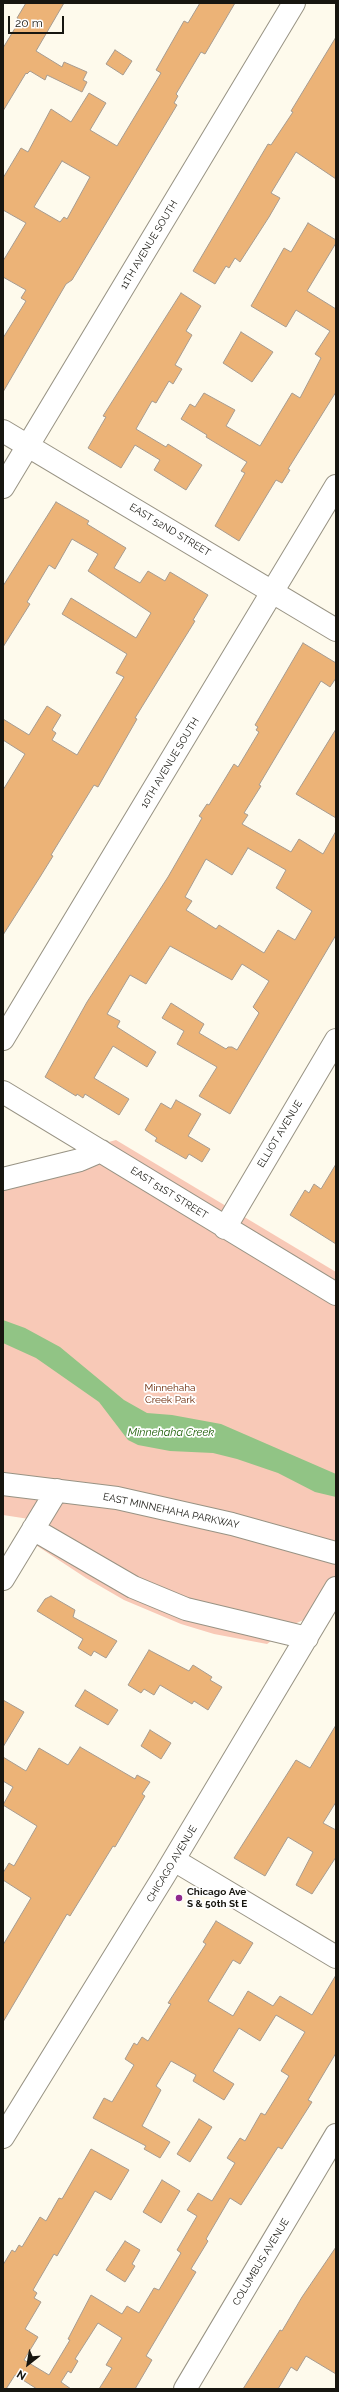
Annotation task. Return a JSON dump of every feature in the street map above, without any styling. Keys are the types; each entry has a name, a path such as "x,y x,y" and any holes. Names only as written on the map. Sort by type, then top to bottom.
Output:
{"street":[{"name":"11TH AVENUE SOUTH","path":"3,488 294,3"},
{"name":"EAST 52ND STREET","path":"3,431 336,630"},
{"name":"10TH AVENUE SOUTH","path":"3,1039 336,486"},
{"name":"ELLIOT AVENUE","path":"225,1228 336,1040"},
{"name":"EAST 51ST STREET","path":"3,1092 336,1294"},
{"path":"3,1179 80,1160 101,1151"},
{"name":"EAST MINNEHAHA PARKWAY","path":"3,1484 117,1498 232,1524 336,1553"},
{"path":"3,1579 57,1490"},
{"path":"33,1529 133,1587 186,1609 237,1623 307,1638"},
{"name":"CHICAGO AVENUE","path":"3,2137 174,1860 336,1588"},
{"path":"174,1860 336,1956"},
{"name":"COLUMBUS AVENUE","path":"185,2389 336,2135"}],"green space":[{"name":"Minnehaha Creek Park","path":"116,1140 336,1272 336,1607 294,1624 267,1644 214,1634 181,1624 124,1600 86,1578 19,1534 29,1519 3,1515 3,1171"}],"water":[{"name":"Minnehaha Creek","path":"3,1320 25,1328 60,1347 124,1400 147,1413 172,1415 221,1424 336,1474 336,1497 315,1492 278,1473 237,1459 213,1453 170,1451 138,1445 128,1440 99,1402 36,1358 3,1343"}],"building":[{"path":"26,3 64,3 36,51 62,67 64,62 87,72 83,80 87,82 82,92 47,75 45,80 30,71 27,74 26,73 3,111 3,48 20,20 17,18"},
{"path":"200,3 235,3 205,54 201,52 176,94 178,96 174,103 177,105 72,280 66,284 3,392 3,338 26,301 21,298 26,290 3,277 3,261 26,223 3,210 3,178 21,148 28,152 51,109 71,122 89,93 106,103 90,130 117,146 161,73 156,70 184,21 188,23","holes":["62,161 90,177 67,219 64,217 60,222 34,207"]},
{"path":"336,37 336,179 296,152 271,193 280,198 269,217 240,262 235,258 229,268 226,266 215,284 193,271 268,144 271,145 293,112 291,111"},
{"path":"115,50 132,61 123,75 106,64"},
{"path":"308,223 336,240 336,243 307,291 336,309 336,392 288,469 290,470 282,483 276,480 239,541 215,526 245,473 241,471 247,462 206,437 207,435 181,419 190,404 195,407 204,393 235,410 226,426 260,446 292,393 300,398 321,358 315,354 330,331 296,310 286,327 251,306 284,248 291,252"},
{"path":"181,293 201,306 186,331 192,335 175,365 182,369 173,384 169,381 156,403 152,401 136,429 166,447 168,444 202,465 186,490 154,470 160,460 135,445 121,468 88,448 106,417 103,416"},
{"path":"241,332 273,352 252,382 223,363"},
{"path":"56,502 89,521 87,524 126,548 114,568 140,583 148,571 165,581 170,572 208,595 193,620 195,621 135,718 137,719 98,787 94,785 51,855 53,856 3,935 3,790 25,754 3,740 3,719 29,735 47,706 61,715 52,730 56,733 52,740 77,755 124,677 116,673 127,654 62,614 71,598 136,638 151,613 88,571 98,554 72,539 55,569 49,565 27,602 30,604 3,647 3,586"},
{"path":"303,643 336,663 336,678 330,687 321,681 259,785 261,786 244,813 248,815 242,824 291,852 299,839 323,854 336,831 336,935 230,1114 199,1096 217,1067 177,1044 184,1031 162,1018 171,1003 204,1024 199,1033 226,1049 228,1047 232,1047 237,1050 259,1013 253,1007 269,981 242,964 232,980 170,946 146,984 130,975 107,1014 120,1021 117,1027 156,1052 147,1067 113,1046 94,1078 129,1099 119,1115 85,1094 83,1098 77,1094 76,1096 45,1077 87,1002 168,877 202,818 199,816 207,804 209,805 234,764 238,767 259,732 256,730 258,727 255,725","holes":["248,848 286,870 276,888 312,911 295,940 278,930 264,953 219,925 216,929 186,910 192,901 185,897 206,859 232,875"]},
{"path":"336,729 336,818 296,794"},
{"path":"176,1100 201,1114 188,1136 210,1149 202,1162 189,1154 186,1159 155,1141 157,1138 145,1130 161,1103 171,1109"},
{"path":"336,1164 336,1244 290,1215 305,1190 309,1193 314,1184 321,1189"},
{"path":"51,1596 75,1610 73,1617 117,1641 106,1658 94,1651 91,1656 78,1648 83,1639 37,1611 45,1599"},
{"path":"149,1650 189,1671 193,1665 212,1677 210,1680 222,1687 208,1710 194,1701 192,1704 160,1685 154,1695 144,1689 141,1693 128,1685"},
{"path":"85,1690 118,1710 108,1725 75,1706"},
{"path":"3,1700 24,1712 3,1747"},
{"path":"336,1725 336,1802 323,1823 336,1830 336,1857 312,1894 296,1885 313,1852 288,1837 265,1876 234,1858 296,1760 310,1768"},
{"path":"150,1730 171,1743 161,1759 141,1746"},
{"path":"80,1747 135,1779 137,1775 150,1782 142,1794 145,1796 115,1847 113,1846 70,1916 67,1914 3,2022 3,1945 31,1898 3,1880 3,1873 9,1863 14,1866 37,1826 3,1805 13,1787 3,1781 3,1757 26,1771 39,1748 68,1765"},
{"path":"216,1921 253,1943 240,1964 233,1960 208,2001 233,2016 248,1991 273,2006 280,1996 312,2015 336,1975 336,2053 308,2100 312,2102 282,2149 278,2147 241,2205 230,2198 206,2239 208,2241 191,2269 196,2272 146,2356 152,2360 135,2389 99,2389 112,2368 106,2365 122,2338 98,2323 75,2359 78,2361 71,2373 68,2371 61,2382 71,2389 37,2389 15,2375 6,2389 3,2389 3,2265 12,2250 15,2252 19,2245 22,2247 40,2217 46,2221 59,2198 62,2199 91,2149 129,2170 111,2200 95,2191 57,2256 54,2254 33,2290 37,2293 34,2298 41,2302 25,2329 38,2337 24,2360 49,2375 70,2340 68,2339 91,2295 122,2314 127,2306 139,2313 154,2288 159,2290 181,2253 177,2250 197,2216 187,2210 198,2193 212,2201 235,2163 227,2158 240,2138 245,2141 261,2113 265,2115 289,2076 281,2071 305,2032 276,2015 260,2041 239,2028 213,2071 234,2084 224,2100 193,2081 196,2075 171,2061 156,2086 161,2090 142,2126 170,2142 160,2158 144,2149 146,2146 93,2118 104,2098 112,2102 134,2065 125,2059 134,2043 137,2045 142,2037 148,2041 171,2004 168,2003 206,1944 203,1942"},
{"path":"199,2119 212,2127 190,2162 177,2154"},
{"path":"162,2180 180,2191 161,2223 143,2212"},
{"path":"125,2241 140,2250 132,2264 135,2266 125,2282 106,2270"},
{"path":"336,2247 336,2374 306,2356 297,2371 291,2367 278,2389 243,2389 280,2330 282,2331 302,2297"}],"place":[{"name":"Chicago Ave S & 50th St E","path":"179,1898"}]}
